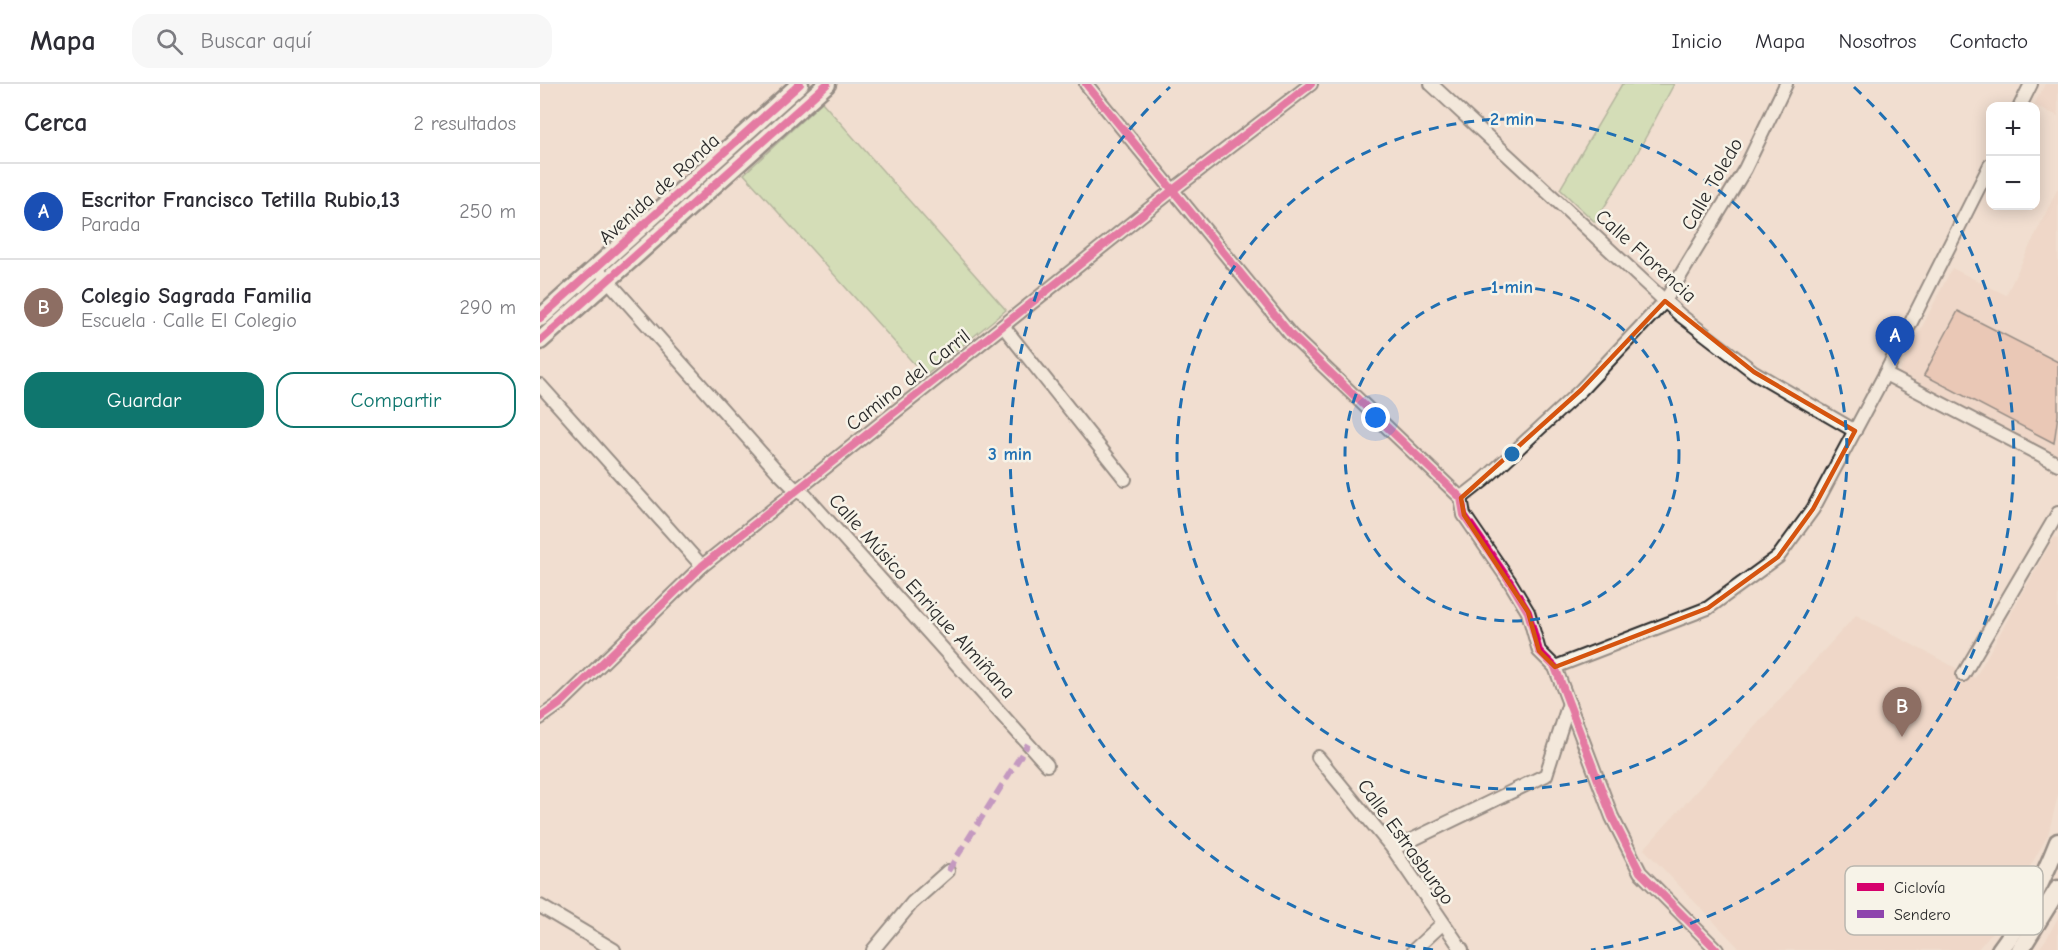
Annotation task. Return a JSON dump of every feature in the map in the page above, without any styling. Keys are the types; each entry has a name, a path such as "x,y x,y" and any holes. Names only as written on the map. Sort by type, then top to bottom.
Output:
{"street":[{"name":"Avenida de Ronda","path":"540,318 800,84"},
{"name":"Avenida de Ronda","path":"540,341 827,84"},
{"path":"1086,84 1291,335 1461,498 1464,516 1528,612 1539,651 1555,667 1612,818 1640,872 1717,950"},
{"name":"Camino del Carril","path":"540,718 561,703 702,566 1173,190 1311,84"},
{"name":"Calle Florencia","path":"1431,84 1665,301 1755,372 1855,431"},
{"name":"Calle Toledo","path":"1461,498 1485,480 1581,390 1665,301 1745,169 1786,84"},
{"path":"2022,102 2031,84"},
{"path":"1555,667 1708,608 1778,557 1813,509 1885,374 1986,173"},
{"name":"Calle Músico Enrique Almiñana","path":"597,267 778,472 796,490 806,496 1047,765"},
{"path":"1003,326 1125,479"},
{"path":"1885,374 2058,464"},
{"path":"540,385 702,566"},
{"path":"1963,675 2058,513"},
{"path":"2039,543 2058,531"},
{"path":"1393,849 1546,775 1569,703"},
{"name":"Calle Estrasburgo","path":"1318,758 1393,849 1442,924 1462,950"},
{"path":"2043,881 2058,842"},
{"path":"873,950 912,903 948,871"},
{"path":"2043,913 2058,889"},
{"path":"540,906 614,950"},
{"path":"1414,950 1442,924"},
{"path":"2000,950 2011,935"},
{"path":"2020,950 2029,935"}],"highlighted area":[{"path":"1665,301 1754,372 1855,431 1813,509 1778,557 1708,608 1555,667 1539,651 1528,612 1464,515 1461,498 1581,390"}],"shaded area":[{"path":"2045,84 2058,84 2058,116 2040,108 2040,102 2036,102"},
{"path":"2058,188 2058,457 1898,374 1952,268 2006,295"},
{"path":"2054,537 2058,538 2058,795 2048,835 2030,866 1845,866 1845,935 1990,935 1977,950 1741,950 1644,849 1856,615 1975,678"},
{"path":"2058,918 2058,950 2038,950 2047,938"}],"green space":[{"path":"1622,84 1674,84 1634,159 1595,222 1560,189"},
{"path":"822,102 1006,310 925,376 744,174"}],"building":[{"path":"1958,311 2058,362 2058,415 2054,443 1924,375"}],"marked path":[{"path":"948,871 1028,744"}],"cycle path":[{"path":"540,318 800,84"},
{"path":"540,341 827,84"},
{"path":"1086,84 1291,335 1461,498 1464,515 1528,612 1539,651 1555,667 1612,817 1640,872 1717,950"},
{"path":"540,718 561,703 702,566 1173,190 1311,84"}],"place":[{"name":"Escritor Francisco Tetilla Rubio,13","path":"1895,366"},
{"name":"Colegio Sagrada Familia","path":"1902,737"}]}
